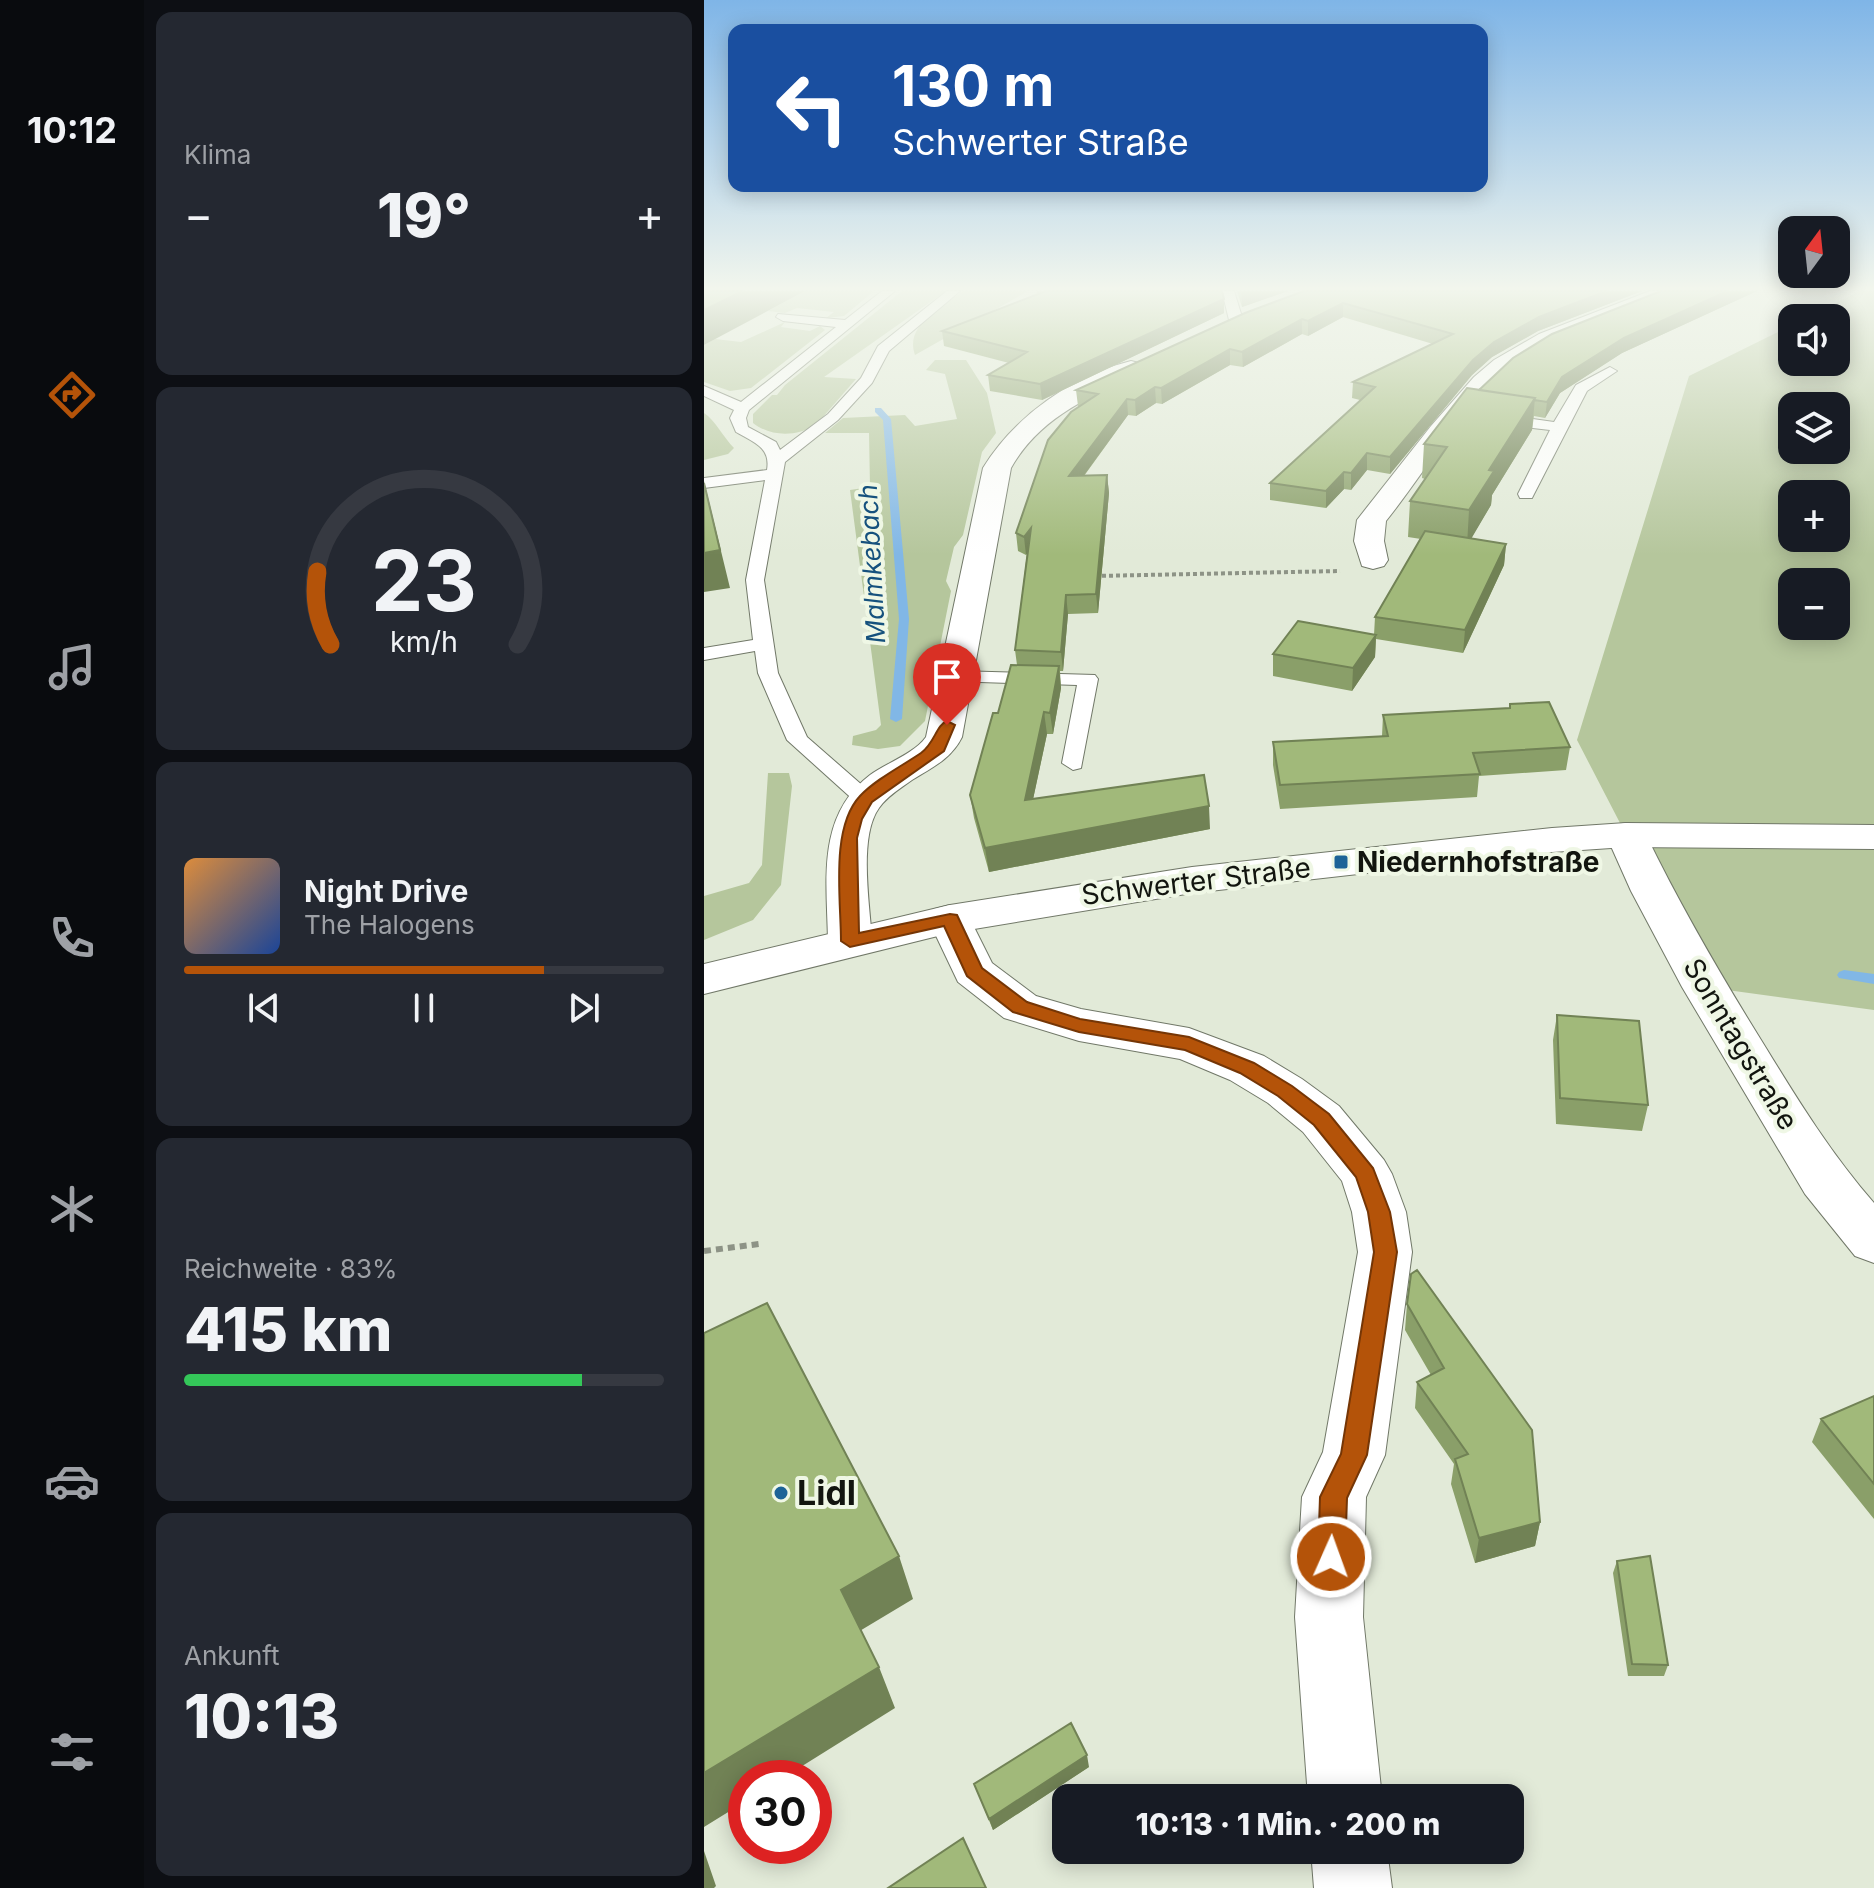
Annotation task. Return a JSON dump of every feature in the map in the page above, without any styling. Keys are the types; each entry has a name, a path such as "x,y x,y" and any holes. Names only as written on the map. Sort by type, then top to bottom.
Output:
{"street":[{"path":"850,941 849,838 853,819 866,799 938,748 944,737 997,468 1017,434 1049,410 1111,379"},
{"path":"1373,560 1369,541 1372,520 1470,414 1486,379"},
{"name":"Schwerter Straße","path":"704,979 950,919 1192,880 1552,840 1626,835 1874,837"},
{"name":"Sonntagstraße","path":"1626,835 1652,891 1762,1082 1823,1180 1874,1241"},
{"path":"950,919 974,972 1020,1007 1079,1025 1189,1044 1247,1068 1285,1091 1321,1119 1366,1174 1379,1212 1385,1252 1354,1455 1334,1497 1329,1617 1344,1784"},
{"path":"1350,1864 1353,1888"}],"lane":[{"path":"778,379 742,408 738,418 741,429 770,445 776,467 755,580 768,673 798,740 866,799"},
{"path":"704,483 776,467 833,417 867,379"},
{"path":"1526,494 1581,388 1596,379"},
{"path":"704,390 742,408"},
{"path":"1470,414 1559,427"},
{"path":"704,654 763,644"},
{"path":"956,677 1088,679 1073,763"}],"path":[{"path":"1082,576 1333,574 1373,560"},
{"path":"704,1251 759,1244"}],"green space":[{"path":"704,379 762,379 751,388 730,391 704,382"},
{"path":"792,379 856,379 816,425 800,432 784,434 760,428 753,423 753,414"},
{"path":"946,379 978,379 987,393 996,433 982,452 963,535 954,547 946,581 951,591 925,721 900,746 878,749 852,745 853,736 876,730 881,725 850,490 870,487 869,433 825,433 843,418 905,415 915,426 957,419"},
{"path":"1688,379 1874,379 1874,1010 1705,987 1577,740"},
{"path":"704,413 734,448 728,454 704,460"},
{"path":"768,773 789,773 792,786 781,885 753,920 704,940 704,896 749,883 762,865"}],"building":[{"path":"1012,379 1051,379 1040,384"},
{"path":"1100,379 1177,379 1161,388 1155,387 1135,400 1127,399 1069,476 1107,475 1096,594 1066,595 1061,652 1015,650 1031,528 1024,537 1016,533 1048,440 1071,412 1098,394 1076,390"},
{"path":"1359,379 1457,379 1390,457 1367,453 1351,473 1344,472 1326,491 1270,483 1375,387 1353,382"},
{"path":"1491,379 1561,379 1547,402 1479,390"},
{"path":"1467,388 1535,398 1489,470 1494,471 1469,510 1410,501 1447,447 1424,444"},
{"path":"704,483 720,550 704,553"},
{"path":"1425,531 1506,544 1465,630 1375,617"},
{"path":"1298,621 1376,635 1353,668 1273,654"},
{"path":"1011,665 1059,666 1050,713 1044,712 1025,800 1204,775 1209,806 985,848 970,795 993,713 998,713"},
{"path":"1549,702 1570,747 1473,753 1480,774 1280,785 1273,742 1388,736 1383,715 1510,708 1510,704"},
{"path":"1557,1015 1639,1021 1648,1105 1560,1098"},
{"path":"1417,1270 1532,1430 1540,1522 1479,1538 1455,1459 1468,1454 1417,1382 1444,1368 1407,1304 1411,1274"},
{"name":"Lidl","path":"767,1303 899,1556 841,1590 879,1667 704,1773 704,1333"},
{"path":"1874,1396 1874,1484 1821,1419"},
{"path":"1650,1556 1668,1665 1632,1664 1617,1561"},
{"path":"1071,1723 1087,1755 989,1819 974,1784"},
{"path":"963,1838 986,1888 888,1888"}],"waterway":[{"name":"Malmkebach","path":"878,410 887,419 904,619 896,719"},
{"name":"Malmkebach","path":"1844,975 1874,979"}],"place":[{"name":"Niedernhofstraße","path":"1341,862"},
{"name":"Lidl","path":"781,1493"}],"route":[{"path":"947,725 938,748 890,779 866,799 853,819 849,838 850,941 950,919 974,972 1020,1007 1050,1019 1189,1044 1247,1068 1285,1091 1321,1119 1366,1174 1379,1212 1385,1252 1354,1455 1334,1497 1331,1557"}]}
